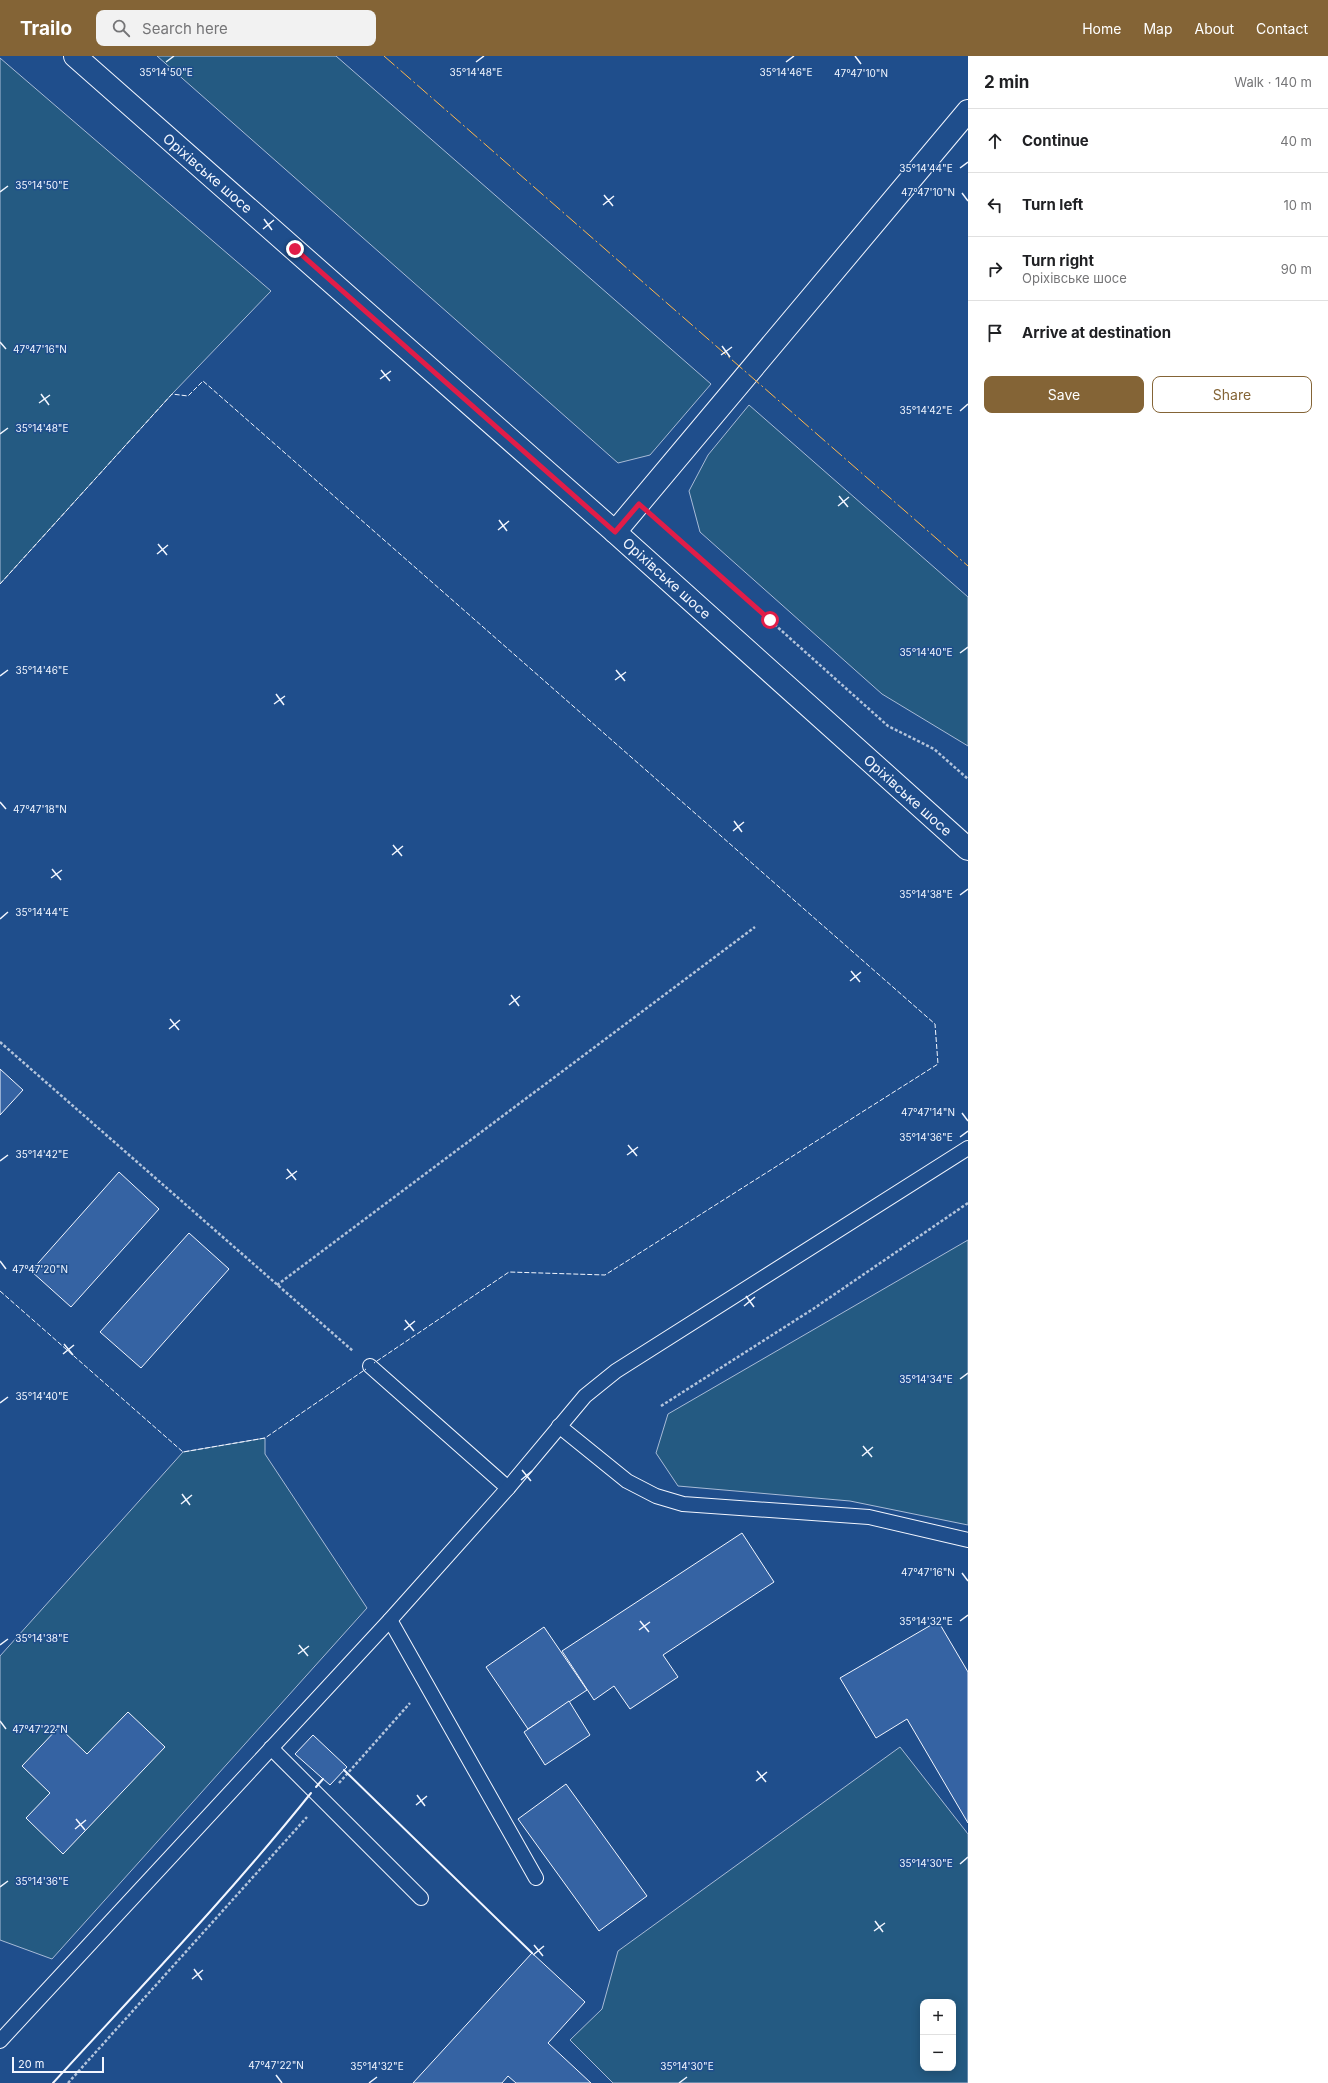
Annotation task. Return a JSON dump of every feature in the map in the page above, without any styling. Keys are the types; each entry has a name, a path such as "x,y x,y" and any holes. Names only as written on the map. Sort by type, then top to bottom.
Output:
{"main road":[{"name":"Оріхівське шосе","path":"75,56 615,532 968,849"},
{"path":"615,532 968,111"}],"lane":[{"path":"0,2041 390,1620 508,1488 584,1396 616,1371 968,1148"},
{"path":"370,1366 508,1488"},
{"path":"559,1426 627,1481 656,1496 683,1504 869,1517 968,1540"},
{"path":"390,1620 536,1878"},
{"path":"271,1748 421,1898"}],"path":[{"path":"639,504 888,726 934,750 968,779"},
{"path":"277,1285 755,927"},
{"path":"0,1042 370,1366"},
{"path":"661,1406 813,1309 968,1203"},
{"path":"68,2083 427,1685"}],"shaded area":[{"path":"157,56 336,56 711,384 650,455 618,463"},
{"path":"0,58 271,291 172,394 0,584"},
{"path":"749,405 968,597 968,746 882,694 700,532 689,491 708,455"},
{"path":"968,1240 968,1525 850,1501 678,1486 656,1453 668,1414"},
{"path":"265,1438 265,1454 367,1608 52,1959 0,1940 0,1656 183,1452"},
{"path":"900,1747 968,1834 968,2083 613,2083 570,2040 602,2009 618,1951"}],"building":[{"path":"0,1069 23,1090 0,1115"},
{"path":"119,1172 159,1209 71,1307 31,1271"},
{"path":"189,1233 229,1269 141,1368 100,1332"},
{"path":"742,1533 774,1582 663,1655 678,1677 630,1709 614,1686 594,1700 562,1651"},
{"path":"938,1621 968,1672 968,1823 907,1719 876,1738 840,1678"},
{"path":"544,1627 587,1690 528,1729 486,1667"},
{"path":"569,1701 590,1735 545,1765 524,1732"},
{"path":"128,1712 165,1747 63,1854 26,1818 50,1793 22,1766 59,1727 87,1754"},
{"path":"313,1735 347,1767 330,1785 295,1754"},
{"path":"566,1784 647,1896 599,1931 518,1819"},
{"path":"532,1953 585,2002 548,2043 591,2083 516,2083 508,2076 502,2083 413,2083"}],"fence":[{"path":"0,584 172,394 188,396 203,381 935,1024 938,1064 605,1275 509,1272 374,1363"},
{"path":"0,1291 183,1452 265,1438 366,1369"}],"wall":[{"path":"344,1770 532,1953"},
{"path":"316,1787 323,1779"},
{"path":"53,2083 217,1904 311,1793"}],"power":[{"path":"384,56 968,566"}],"route":[{"path":"295,249 615,532 639,504 770,620"}]}
